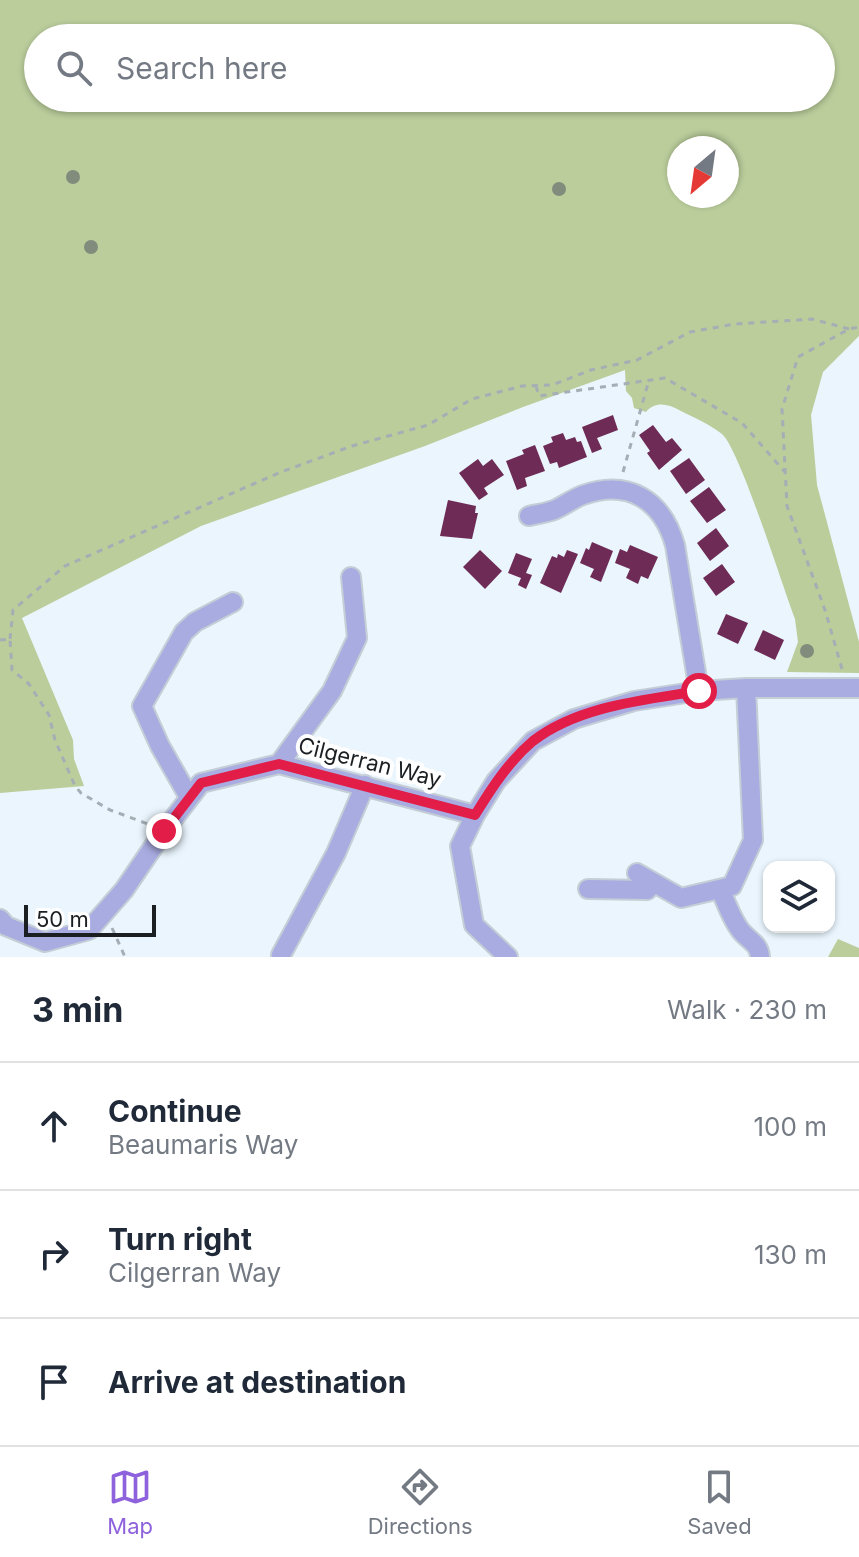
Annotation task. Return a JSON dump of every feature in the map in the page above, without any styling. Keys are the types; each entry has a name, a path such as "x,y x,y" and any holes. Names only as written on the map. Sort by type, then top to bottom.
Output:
{"street":[{"path":"529,516 556,518 580,496 599,491 619,490 642,497 658,508 669,524 675,545 699,691"},
{"path":"279,764 332,691 357,638 351,577"},
{"path":"189,797 142,706 175,645 195,622 233,602"},
{"path":"508,957 474,925 460,846 496,781 533,741 574,719 634,701 699,691 746,688 851,688"},
{"path":"588,889 647,890 645,878 681,898 732,886 753,840 746,688"},
{"name":"Cilgerran Way","path":"0,919 6,926 45,942 89,930 124,890 201,783 279,764 475,815"},
{"path":"281,955 336,853 365,785"},
{"path":"720,889 741,932 754,942 760,950 760,957"}],"path":[{"path":"164,831 110,810 81,793 55,740 49,715 29,684 12,670 10,639 13,610 65,566 281,472 352,446 428,425 472,399 522,386 552,385 591,370 637,360 690,332 735,324 812,319 849,329"},
{"path":"851,688 842,672 825,610 787,506 782,409 798,357 849,329 859,327"},
{"path":"536,386 539,396 665,378 742,423 785,472"},
{"path":"620,481 649,380"},
{"path":"0,640 10,639"},
{"path":"105,912 125,957"}],"green space":[{"path":"0,0 859,0 859,336 823,372 811,415 817,485 859,642 859,673 787,672 798,642 795,619 750,491 730,445 718,431 675,408 657,405 646,412 634,408 632,398 626,391 625,370 201,526 22,618 73,740 74,759 84,786 0,793"},
{"path":"838,939 859,948 859,957 828,957"}],"building":[{"path":"613,415 618,430 597,438 602,449 592,453 582,427"},
{"path":"653,425 666,442 672,438 682,450 659,470 639,435"},
{"path":"563,433 566,440 575,437 577,442 581,441 587,457 559,468 557,462 550,464 543,446 553,442 551,437"},
{"path":"535,445 545,471 525,478 527,486 517,490 506,461 524,454 522,450"},
{"path":"689,458 705,480 686,494 670,471"},
{"path":"478,459 483,466 492,459 504,475 484,488 488,494 479,500 459,473"},
{"path":"709,487 726,510 707,523 690,501"},
{"path":"448,500 476,506 475,513 478,513 472,539 440,536"},
{"path":"716,528 729,546 710,561 697,543"},
{"path":"592,542 613,551 601,582 590,577 594,569 580,563"},
{"path":"630,545 658,557 648,579 641,576 638,584 626,578 630,569 615,563 620,549 627,552"},
{"path":"480,550 502,571 485,589 463,567"},
{"path":"567,550 578,554 561,593 540,583 552,556 557,558 558,554 564,557"},
{"path":"516,553 532,559 526,573 532,575 526,589 518,585 521,578 508,573"},
{"path":"722,564 735,582 716,596 703,578"},
{"path":"726,614 748,623 738,644 717,634"},
{"path":"763,630 784,640 775,660 754,650"}],"route":[{"path":"164,831 201,783 279,764 475,815 496,781 533,741 574,719 634,701 699,691"}]}
